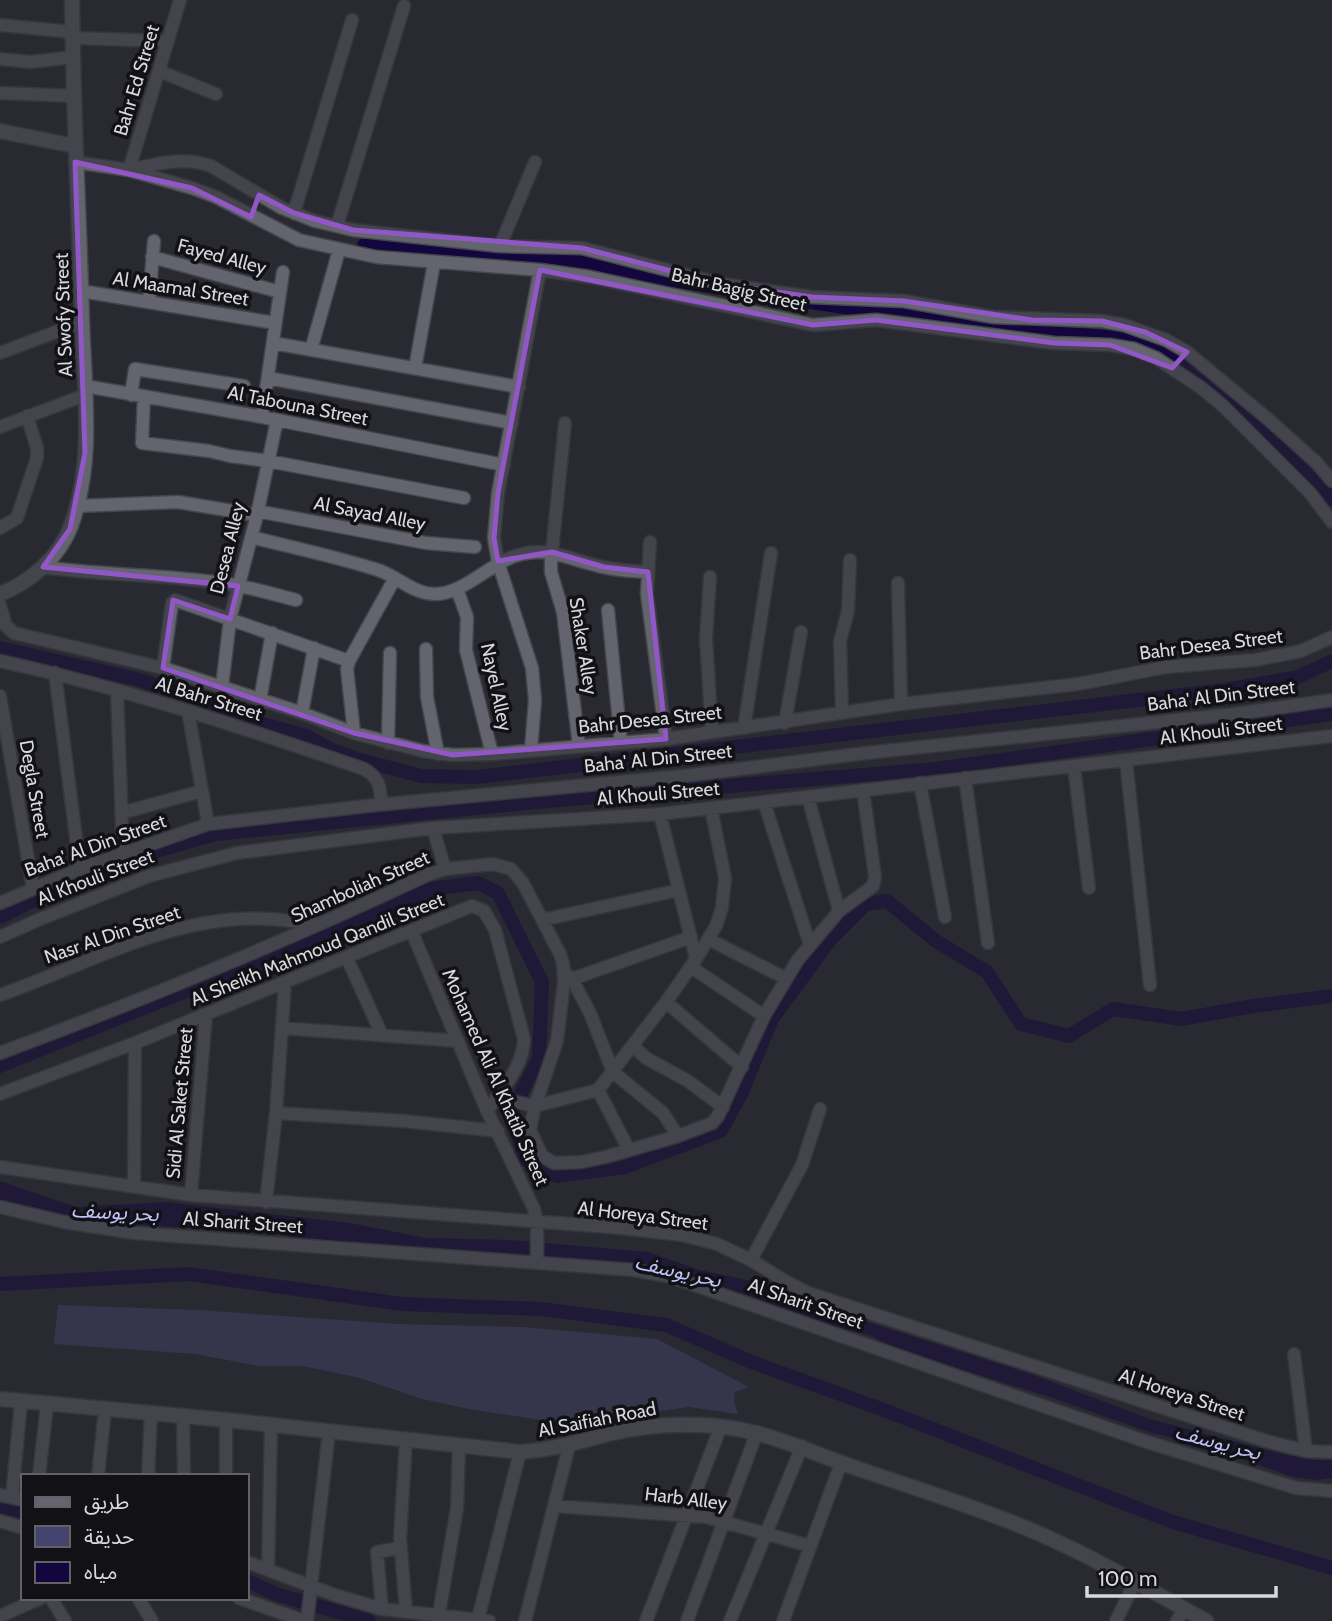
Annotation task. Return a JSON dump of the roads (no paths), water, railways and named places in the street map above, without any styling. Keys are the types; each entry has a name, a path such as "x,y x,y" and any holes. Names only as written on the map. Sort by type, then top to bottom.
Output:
{"street":[{"name":"Al Swofy Street","path":"0,594 27,580 43,567 64,539 77,506 85,453 72,0"},
{"name":"Bahr Ed Street","path":"129,170 180,0"},
{"path":"337,226 404,6"},
{"path":"294,213 352,20"},
{"path":"0,25 72,35 168,41"},
{"path":"0,59 39,61 73,57"},
{"path":"159,71 216,94"},
{"path":"0,93 74,96"},
{"path":"0,131 75,146"},
{"name":"Bahr Bagig Street","path":"129,170 174,160 199,162 211,166 294,213 353,230 500,246 582,248 722,284 812,297 904,301 993,317 1102,321 1145,332 1187,352 1268,419 1316,462 1332,481"},
{"name":"Bahr Bagig Street","path":"75,162 129,170 204,192 299,240 343,251 404,261 540,270 645,287 813,325 876,320 1054,343 1110,345 1134,349 1156,358 1222,405 1311,494 1332,522"},
{"path":"500,246 535,162"},
{"path":"251,217 259,195"},
{"path":"312,350 343,251 353,230"},
{"path":"149,302 154,241"},
{"name":"Fayed Alley","path":"152,257 281,292"},
{"path":"415,368 433,263"},
{"path":"531,750 535,700 532,668 498,562 494,538 498,493 540,270"},
{"path":"262,417 283,272"},
{"name":"Al Maamal Street","path":"81,291 275,323"},
{"path":"0,352 82,322"},
{"path":"273,343 519,387"},
{"path":"1171,368 1187,352"},
{"path":"244,386 135,369 142,443 179,446 268,461 464,498"},
{"path":"268,378 512,423"},
{"path":"0,427 85,391"},
{"name":"Al Tabouna Street","path":"85,391 138,396 262,417 504,465"},
{"path":"0,528 17,518 36,462 37,448 27,416"},
{"name":"Desea Alley","path":"222,687 230,619 277,420"},
{"name":"Shaker Alley","path":"565,423 551,572 563,612 579,746"},
{"name":"Al Sayad Alley","path":"77,506 178,502 440,545 475,548"},
{"path":"251,537 335,558 435,594 457,589 498,562 530,552 552,552 604,567 648,572"},
{"path":"650,542 647,594 666,739"},
{"path":"744,728 771,553"},
{"path":"842,712 840,641 848,611 850,560"},
{"path":"43,567 117,576 207,581 296,600"},
{"path":"710,577 706,639 712,732"},
{"path":"354,733 347,669 349,661 395,578"},
{"path":"898,583 901,704"},
{"name":"Nayel Alley","path":"457,589 467,617 466,650 492,754"},
{"path":"163,668 173,601 349,661"},
{"name":"Bahr Desea Street","path":"0,605 6,626 14,633 163,668 302,713 354,733 438,754 492,754 666,739 901,704 1078,684 1166,667 1279,657 1301,651 1332,637"},
{"path":"608,610 621,743"},
{"path":"785,723 801,632"},
{"path":"260,700 272,633"},
{"path":"302,713 314,648"},
{"path":"426,649 427,697 438,754"},
{"path":"388,743 390,653"},
{"name":"Al Bahr Street","path":"0,662 55,673 117,690 364,769 379,783 381,804"},
{"path":"55,673 80,869"},
{"path":"117,690 123,853"},
{"name":"Degla Street","path":"0,696 33,888"},
{"name":"Baha' Al Din Street","path":"0,903 80,869 208,824 381,804 692,775 1234,714 1332,700"},
{"path":"188,711 208,824"},
{"name":"Al Khouli Street","path":"0,937 126,884 207,859 237,853 433,828 660,814 1332,736"},
{"path":"1126,760 1150,985"},
{"path":"1074,766 1089,888"},
{"path":"965,778 988,943"},
{"path":"920,783 945,917"},
{"name":"Shamboliah Street","path":"0,1053 322,925 427,874 445,869 493,864 511,869 523,883 560,954 568,976 557,1041 530,1130 539,1152 549,1162 581,1162 678,1136 712,1123 723,1107 764,1016 785,978 839,911 873,886 875,882 863,790"},
{"path":"121,813 202,792"},
{"path":"808,797 839,911"},
{"path":"764,802 810,945"},
{"path":"496,1098 535,1107 597,1090 666,1002 716,926 726,891 711,808"},
{"path":"660,814 691,937 694,963 764,1016"},
{"path":"433,828 445,869"},
{"path":"542,920 679,890"},
{"name":"Al Sheikh Mahmoud Qandil Street","path":"0,1094 206,1015 472,906 484,911 495,930 524,1039 523,1053 514,1072 487,1111"},
{"name":"Nasr Al Din Street","path":"0,995 112,951 201,924 258,919 322,925"},
{"name":"Mohamed Ali Al Khatib Street","path":"412,932 487,1111 529,1197 537,1222 537,1260"},
{"path":"678,1136 663,1113 613,1072 590,1013 568,976 691,937"},
{"path":"708,939 785,978"},
{"path":"347,958 382,1035"},
{"path":"266,1202 276,1113 285,983"},
{"path":"666,1002 742,1067"},
{"name":"Sidi Al Saket Street","path":"191,1195 206,1015"},
{"path":"282,1028 458,1041"},
{"path":"134,1188 135,1043"},
{"path":"633,1046 646,1058 688,1081 723,1107"},
{"path":"597,1090 629,1150"},
{"path":"751,1260 802,1165 820,1109"},
{"path":"276,1113 404,1121 498,1131"},
{"name":"Al Horeya Street","path":"0,1167 191,1195 622,1228 682,1235 717,1244 808,1293 1256,1438 1306,1451 1332,1452"},
{"name":"Al Sharit Street","path":"0,1206 64,1222 134,1233 537,1260 668,1276 1160,1446 1296,1489 1332,1491"},
{"path":"1294,1354 1306,1451"},
{"name":"Al Saifiah Road","path":"0,1399 520,1452 569,1446 652,1426 720,1426 757,1432 1022,1527 1135,1582 1181,1615 1206,1621"},
{"path":"11,1497 21,1402"},
{"path":"39,1474 47,1404"},
{"path":"98,1474 105,1409"},
{"path":"148,1474 151,1413"},
{"path":"183,1416 184,1474"},
{"path":"226,1420 226,1474"},
{"path":"268,1570 271,1425"},
{"path":"646,1621 720,1426"},
{"path":"245,1600 306,1621 313,1586 329,1432"},
{"path":"687,1621 757,1432"},
{"path":"406,1440 400,1548 406,1612"},
{"path":"525,1621 569,1446"},
{"path":"730,1621 802,1446"},
{"path":"439,1614 457,1508 459,1447"},
{"path":"248,1562 382,1609 484,1620 520,1452"},
{"path":"783,1621 841,1463"},
{"name":"Harb Alley","path":"554,1506 687,1514 724,1521 810,1546"},
{"path":"0,1521 21,1527"},
{"path":"382,1609 376,1552 400,1548"},
{"path":"1116,1621 1135,1582"},
{"path":"0,1616 36,1600"},
{"path":"52,1600 65,1621"},
{"path":"139,1600 152,1621"}],"water":[{"name":"بحر يوسف","path":"0,1181 76,1207 166,1202 350,1223 426,1238 511,1240 648,1252 700,1270 770,1285 817,1306 1031,1374 1150,1419 1282,1454 1313,1460 1332,1460 1332,1478 1317,1480 1293,1477 1208,1447 1149,1432 1053,1398 895,1349 870,1335 806,1321 686,1275 492,1252 413,1253 323,1245 274,1233 106,1223 55,1217 0,1201"}],"waterway":[{"path":"364,245 581,261 641,275 711,286"},
{"path":"804,301 1032,332 1124,338 1166,352 1219,388 1332,499"},
{"path":"0,648 136,679 200,699 253,721 306,736 357,759 421,776 477,777 1224,690 1298,677 1332,661"},
{"path":"0,917 68,883 150,853 215,834 547,801 935,769 1332,714"},
{"path":"0,1066 268,958 430,889 478,883 498,893 542,982 539,1058 512,1111 524,1159 557,1176 625,1167 721,1131 742,1092 772,1019 830,940 866,904 887,901 936,941 987,972 1021,1024 1069,1036 1113,1009 1182,1019 1332,996"},
{"path":"0,1284 189,1274 402,1304 541,1309 666,1325 754,1363 884,1410 1173,1522 1332,1568"},
{"path":"0,1507 21,1511"},
{"path":"248,1581 276,1594 369,1621"}]}
